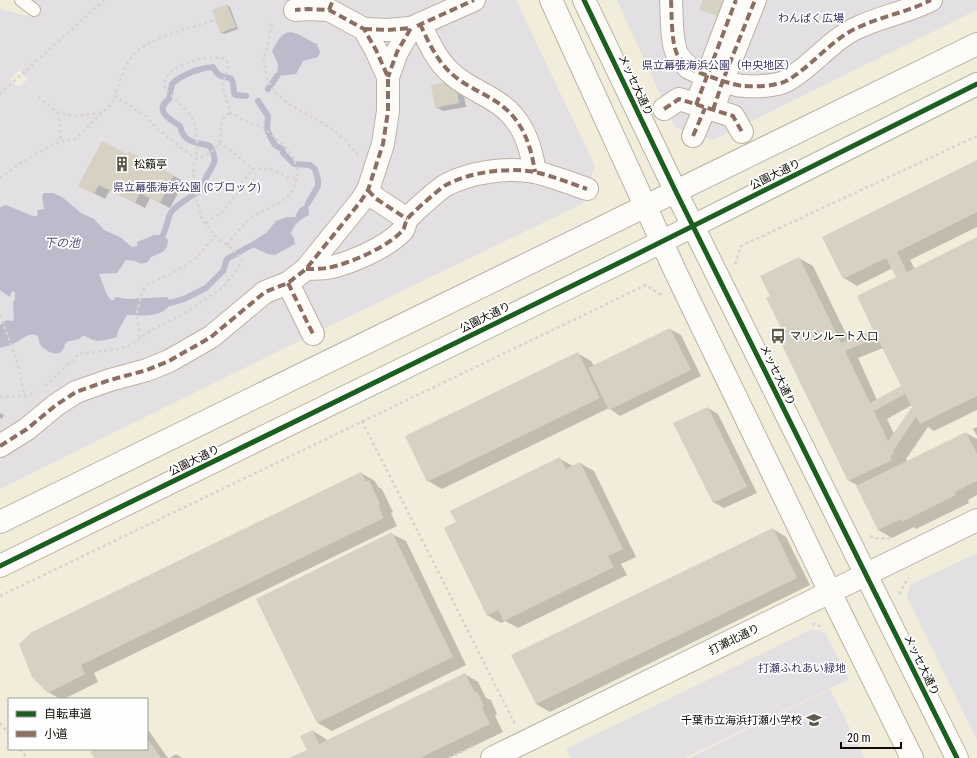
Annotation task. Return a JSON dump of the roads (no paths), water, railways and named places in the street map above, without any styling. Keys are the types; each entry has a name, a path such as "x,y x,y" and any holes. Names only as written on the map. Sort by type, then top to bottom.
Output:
{"street":[{"path":"551,0 662,242 830,592 912,758"},
{"name":"メッセ大通り","path":"584,0 676,192 957,758"},
{"path":"670,0 677,55 688,67 715,78 742,86 763,86 785,81 831,44 859,27 918,7 931,0"},
{"path":"693,136 705,108 715,78 736,0"},
{"path":"715,78 755,0"},
{"path":"364,29 387,30 416,26 472,1"},
{"path":"295,10 331,5 364,29 376,50 388,77"},
{"path":"0,446 28,430 56,405 76,392 110,380 147,370 169,361 211,336 265,292 288,283 306,270 346,221 371,182 383,144 386,127 388,111 388,77 397,52 416,26"},
{"path":"416,26 451,74 501,105 522,127 531,151 535,172"},
{"path":"0,522 977,44"},
{"name":"公園大通り","path":"0,566 662,242 977,84"},
{"path":"664,110 679,99 733,116 742,132"},
{"path":"306,270 327,268 344,263 378,249 404,230 407,220 445,186 469,176 494,171 535,172 587,189"},
{"path":"371,182 375,198 407,220"},
{"path":"288,283 313,334"},
{"name":"打瀬北通り","path":"484,751 830,592 977,520"}],"lane":[{"path":"21,0 34,10"}],"water":[{"path":"290,32 300,35 317,44 320,52 318,57 303,61 296,74 277,76 278,64 272,51 281,36"},
{"name":"下の池","path":"44,193 53,193 62,197 81,213 94,219 104,230 120,237 132,247 137,246 137,242 154,235 163,235 168,240 167,247 163,252 151,257 148,262 141,264 135,261 126,260 117,273 99,274 111,300 114,300 115,297 128,299 167,297 171,302 168,307 158,314 127,315 118,331 117,337 98,341 83,336 80,339 67,342 62,351 58,353 50,352 43,348 40,344 38,336 35,335 28,336 13,344 0,348 0,325 7,320 14,320 13,302 15,300 15,292 12,291 10,297 0,290 0,207 6,205 33,216 37,216 38,210 44,209 42,196"},
{"path":"308,203 309,215 298,222 292,230 291,234 294,238 295,244 275,255 268,254 250,246 250,243 266,233 276,221 287,217 295,217 299,209"}],"waterway":[{"path":"163,235 171,213 178,205 200,190 214,164 213,152 210,146 188,139 182,132 180,126 165,115 163,107 169,99 172,84 191,72 213,67 219,75 231,79 233,82 235,95 246,96"},
{"path":"268,89 277,76"},
{"path":"258,101 268,116 267,129 275,145 282,149 283,153 294,164 310,165 315,169 318,186 308,203"},
{"path":"163,305 184,299 206,288 223,271 227,259 250,246"}],"place":[{"name":"松籟亭","path":"122,164"},
{"name":"マリンルート入口","path":"778,336"},
{"name":"千葉市立海浜打瀬小学校","path":"814,720"}],"park label":[{"name":"わんぱく広場","path":"811,18"},
{"name":"県立幕張海浜公園（中央地区）","path":"719,65"},
{"name":"県立幕張海浜公園 (Cブロック)","path":"187,187"},
{"name":"打瀬ふれあい緑地","path":"802,668"}]}
